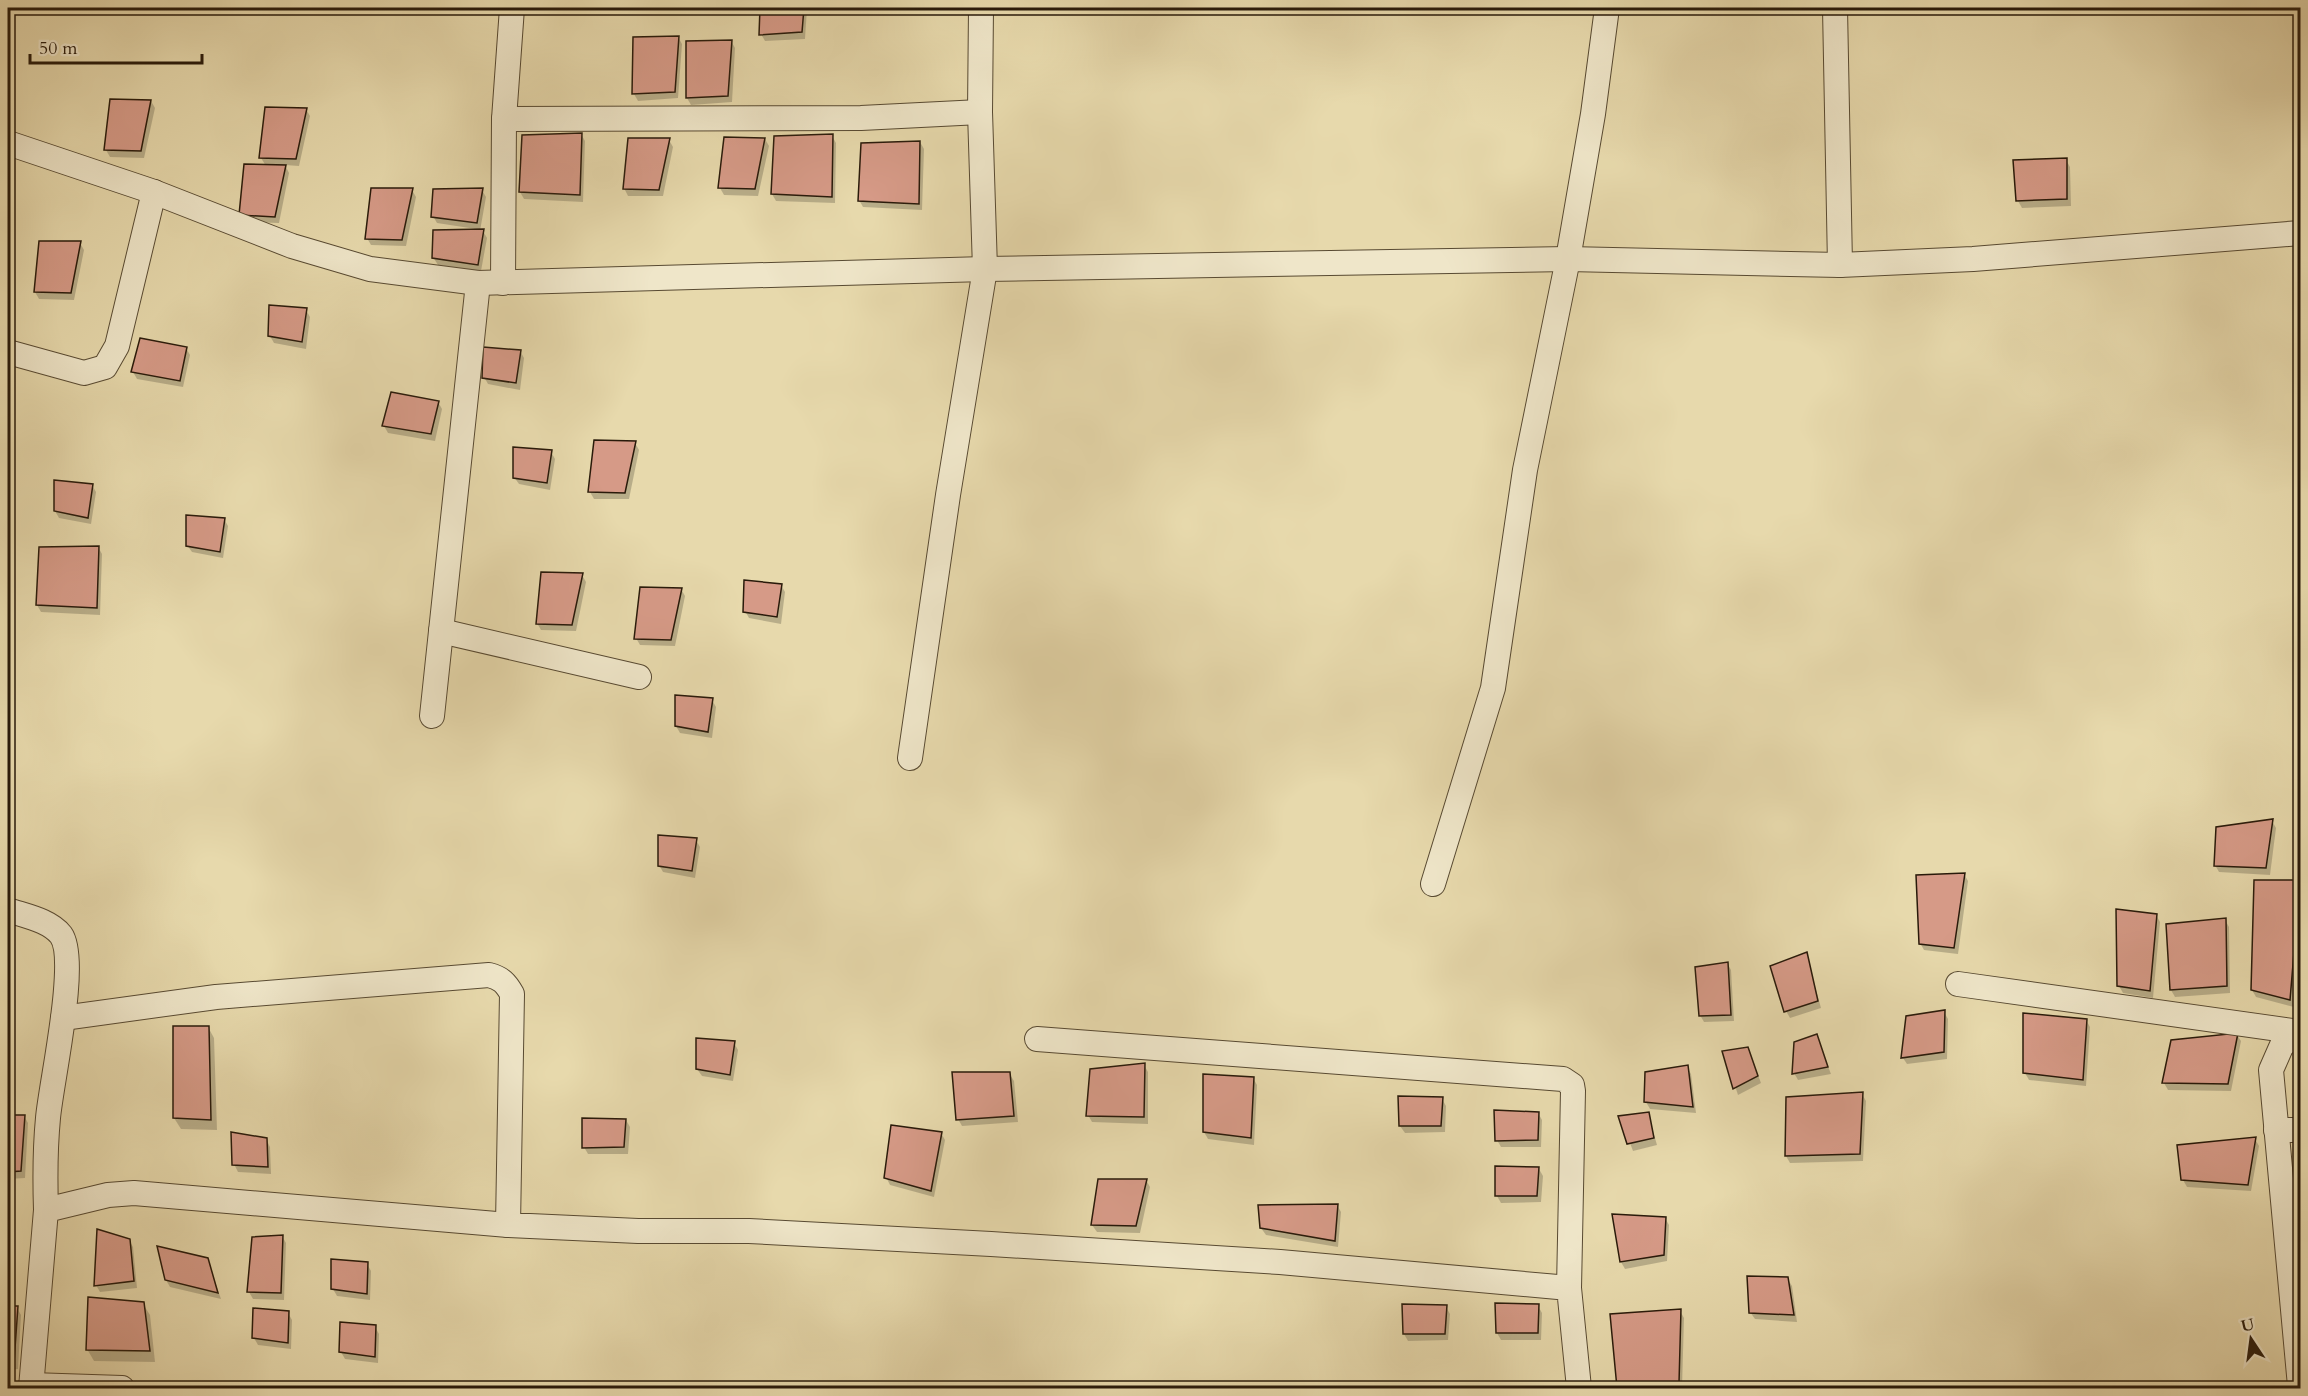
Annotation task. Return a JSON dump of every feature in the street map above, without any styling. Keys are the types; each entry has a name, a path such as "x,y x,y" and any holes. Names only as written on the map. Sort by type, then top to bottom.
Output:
{"street":[{"path":"503,283 504,119 512,8"},
{"path":"910,758 948,495 985,269 980,112 981,8"},
{"path":"1433,884 1493,688 1525,470 1568,259 1593,114 1607,8"},
{"path":"1835,8 1840,265"},
{"path":"504,119 861,118 980,112"},
{"path":"8,144 154,192 291,246 370,268 478,284 985,269 1568,259 1840,265 1984,259 2301,233"},
{"path":"8,352 84,373 105,367 117,346 154,192"},
{"path":"432,716 478,284"},
{"path":"441,631 639,677"},
{"path":"8,910 51,925 62,937 66,954 63,1018 47,1126 46,1210 31,1387 122,1389"},
{"path":"63,1018 216,996 489,975 499,977 512,994 508,1225"},
{"path":"1958,984 2301,1033"},
{"path":"2301,1033 2282,1045 2271,1070 2276,1130 2294,1254 2301,1386"},
{"path":"1036,1039 1563,1079 1572,1085 1573,1091 1569,1288 1580,1389"},
{"path":"2276,1130 2301,1130"},
{"path":"46,1210 108,1195 134,1193 508,1225 638,1231 749,1231 1014,1245 1280,1262 1569,1288"}],"building":[{"path":"760,8 804,8 802,32 759,35"},
{"path":"679,36 675,92 632,94 633,37"},
{"path":"732,40 728,96 686,98 686,41"},
{"path":"110,99 151,100 141,151 104,150"},
{"path":"265,107 307,108 296,159 259,158"},
{"path":"582,133 580,195 519,192 522,135"},
{"path":"833,134 832,197 771,194 774,136"},
{"path":"724,137 765,138 755,189 718,188"},
{"path":"628,138 670,138 659,190 623,189"},
{"path":"920,141 919,204 858,201 861,143"},
{"path":"2067,158 2067,199 2016,201 2013,160"},
{"path":"244,164 286,165 275,217 239,215"},
{"path":"371,188 413,188 402,240 365,239"},
{"path":"483,188 477,223 431,217 433,189"},
{"path":"484,229 478,265 432,258 433,230"},
{"path":"39,241 81,241 71,293 34,292"},
{"path":"269,305 307,308 302,342 268,336"},
{"path":"140,338 187,347 180,381 131,372"},
{"path":"483,347 521,350 516,383 482,378"},
{"path":"391,392 439,401 431,434 382,426"},
{"path":"594,440 636,441 625,493 588,492"},
{"path":"513,447 552,450 547,483 513,478"},
{"path":"54,480 93,484 88,518 54,511"},
{"path":"186,515 225,518 220,552 186,546"},
{"path":"99,546 97,608 36,605 39,547"},
{"path":"541,572 583,573 572,625 536,624"},
{"path":"744,580 782,584 777,617 743,612"},
{"path":"640,587 682,588 671,640 634,639"},
{"path":"675,695 713,698 708,732 675,726"},
{"path":"2273,819 2266,868 2214,866 2216,827"},
{"path":"658,835 697,838 692,871 658,866"},
{"path":"1965,873 1954,948 1919,944 1916,875"},
{"path":"2254,880 2300,880 2290,1000 2251,990"},
{"path":"2116,909 2157,914 2150,991 2117,986"},
{"path":"2226,918 2227,986 2170,990 2166,924"},
{"path":"1807,952 1818,1001 1784,1012 1770,966"},
{"path":"1728,962 1731,1015 1699,1016 1695,967"},
{"path":"1945,1010 1944,1052 1901,1058 1906,1016"},
{"path":"2023,1013 2087,1019 2083,1080 2023,1073"},
{"path":"173,1026 209,1026 211,1120 173,1118"},
{"path":"2238,1033 2228,1084 2162,1083 2171,1040"},
{"path":"1817,1034 1828,1067 1792,1074 1794,1042"},
{"path":"696,1038 735,1041 730,1075 696,1069"},
{"path":"1748,1047 1758,1076 1733,1089 1722,1051"},
{"path":"1145,1063 1144,1117 1086,1116 1090,1069"},
{"path":"1688,1065 1693,1107 1644,1102 1645,1072"},
{"path":"952,1072 1010,1072 1014,1116 956,1120"},
{"path":"1203,1074 1254,1077 1251,1138 1203,1132"},
{"path":"1863,1092 1860,1154 1785,1156 1786,1097"},
{"path":"1398,1096 1443,1097 1441,1126 1399,1126"},
{"path":"1494,1110 1539,1112 1538,1140 1495,1141"},
{"path":"1649,1112 1654,1138 1627,1144 1618,1116"},
{"path":"8,1115 25,1115 21,1171 8,1172"},
{"path":"582,1118 626,1119 624,1147 582,1148"},
{"path":"891,1125 942,1132 931,1191 884,1178"},
{"path":"231,1132 267,1138 268,1167 232,1165"},
{"path":"2256,1137 2248,1185 2181,1180 2177,1145"},
{"path":"1495,1166 1539,1167 1537,1196 1495,1196"},
{"path":"1098,1179 1147,1179 1136,1226 1091,1225"},
{"path":"1338,1204 1335,1241 1260,1228 1258,1205"},
{"path":"1612,1214 1666,1217 1664,1255 1620,1262"},
{"path":"97,1229 130,1239 134,1281 94,1286"},
{"path":"283,1235 281,1293 247,1292 252,1237"},
{"path":"157,1246 208,1258 218,1293 165,1280"},
{"path":"331,1259 368,1262 367,1294 331,1289"},
{"path":"1747,1276 1788,1277 1794,1315 1749,1313"},
{"path":"88,1297 144,1302 150,1351 86,1350"},
{"path":"1495,1303 1539,1304 1538,1333 1496,1333"},
{"path":"1402,1304 1447,1305 1445,1334 1403,1334"},
{"path":"8,1306 18,1306 14,1362 8,1363"},
{"path":"253,1308 289,1311 288,1343 252,1338"},
{"path":"1681,1309 1679,1383 1617,1388 1610,1314"},
{"path":"340,1322 376,1325 375,1357 339,1352"}]}
